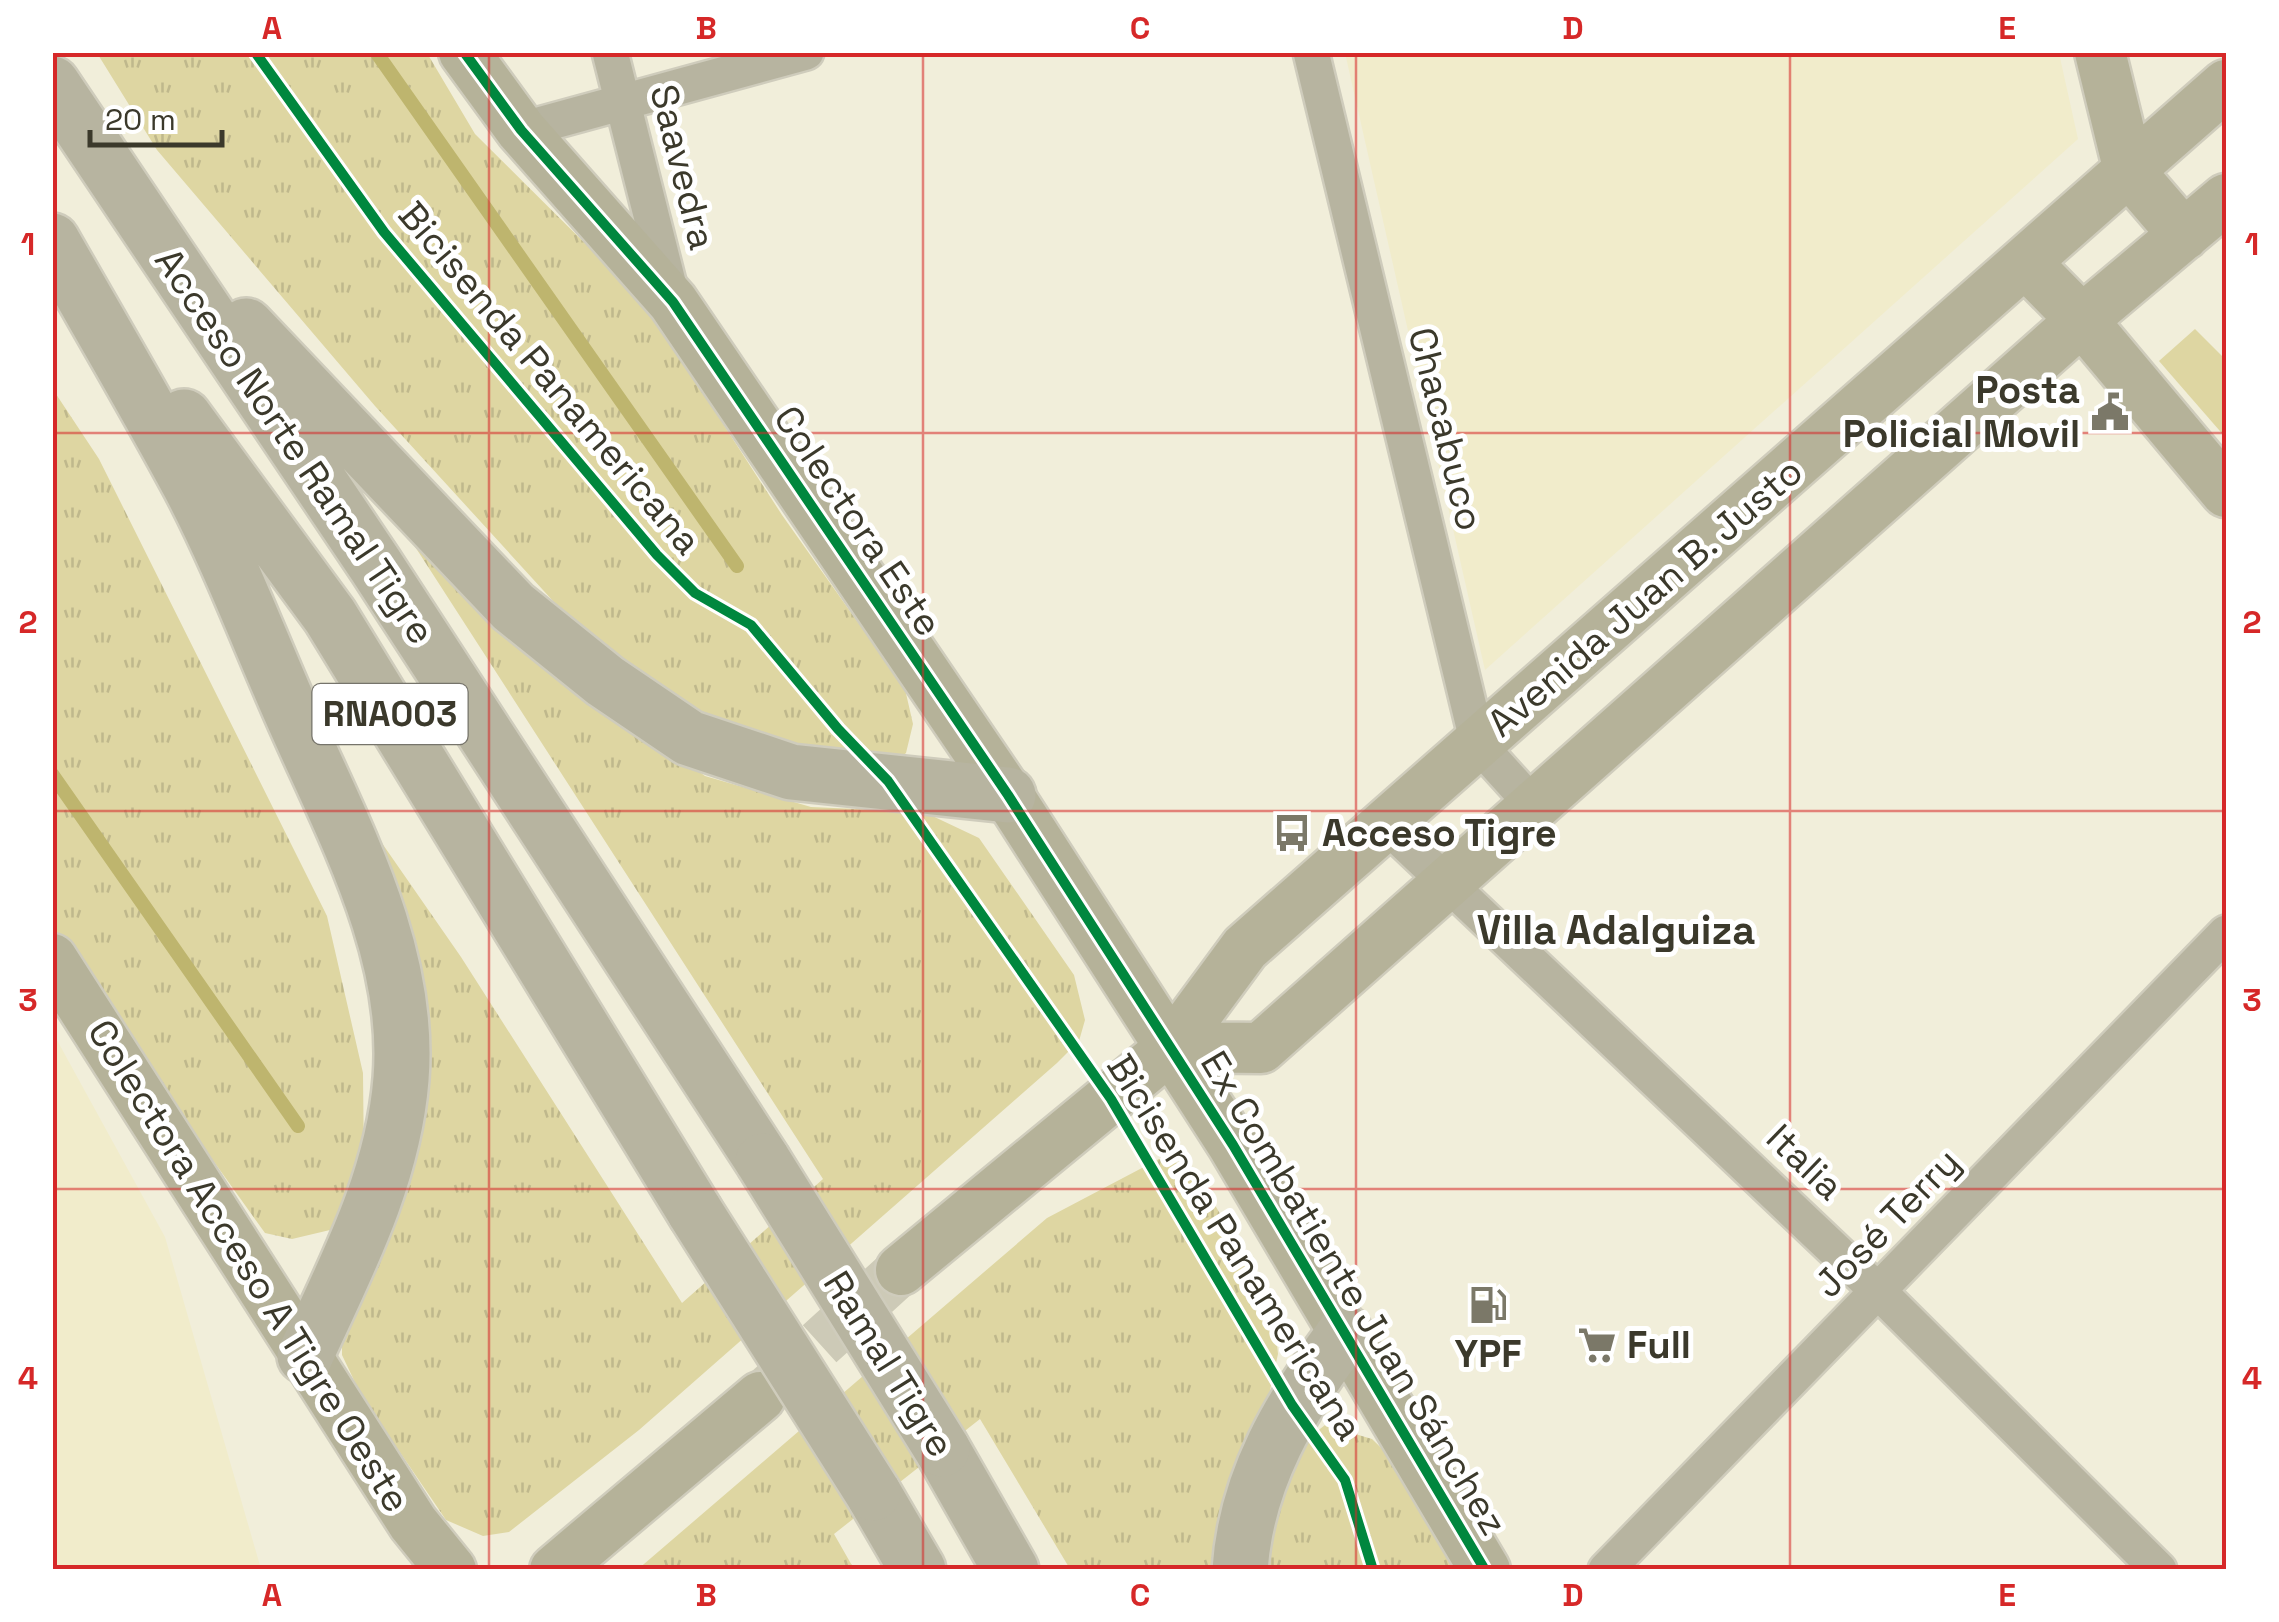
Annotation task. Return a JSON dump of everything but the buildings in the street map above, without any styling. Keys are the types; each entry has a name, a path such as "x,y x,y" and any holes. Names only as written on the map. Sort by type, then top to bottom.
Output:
{"highway":[{"name":"Acceso Norte Ramal Tigre","path":"52,84 376,566 764,1161"},
{"path":"140,215 514,607 605,682 688,738 790,772 1008,795"},
{"name":"Acceso Norte Ramal Tigre","path":"52,239 330,616 918,1570"},
{"path":"52,239 192,489 336,812 389,951 399,1015 402,1077 391,1152 366,1224 304,1356"},
{"name":"Ramal Tigre","path":"764,1161 942,1449 1011,1570"},
{"path":"1240,1570 1243,1524 1292,1405 1345,1333"}],"main road":[{"name":"Colectora Este","path":"464,52 521,130 672,302 1008,795 1172,1047"},
{"path":"2100,52 2129,170 2184,235"},
{"name":"Avenida Juan B. Justo","path":"901,1270 1172,1047 1244,948 2226,85"},
{"path":"1172,1047 1260,1048 2082,320 2226,199"},
{"path":"2026,262 2082,320 2226,492"},
{"name":"Colectora Acceso A Tigre Oeste","path":"52,959 70,1017 304,1356 413,1523 451,1570"},
{"name":"Ex Combatiente Juan Sánchez","path":"1172,1047 1485,1570"},
{"path":"555,1570 760,1397"}],"street":[{"name":"Saavedra","path":"610,52 672,302"},
{"path":"521,130 806,52"},
{"name":"Chacabuco","path":"1311,52 1478,744 1534,807"},
{"name":"Italia","path":"1385,824 1879,1292 2159,1570"},
{"name":"José Terry","path":"1606,1570 2226,933"}],"shaded area":[{"path":"1345,53 2059,53 2078,139 1485,670"},
{"path":"52,1031 165,1237 261,1569 53,1569"}],"green space":[{"path":"97,53 427,53 475,134 645,303 782,515 905,689 913,724 906,753 892,765 856,765 673,705 564,613 375,406 157,150"},
{"path":"2195,329 2226,360 2226,438 2159,361"},
{"path":"52,388 99,459 327,916 363,1073 364,1169 330,1230 292,1239 265,1233 53,937"},
{"path":"403,528 607,704 705,776 811,807 924,812 979,838 1074,975 1085,1020 1079,1041 1057,1063 639,1430 509,1532 483,1536 446,1520 361,1395 342,1355 342,1309 412,1076 327,764 461,957 682,1303 823,1179"},
{"path":"1159,1159 1182,1164 1209,1195 1273,1304 1278,1354 1267,1404 1227,1488 1215,1569 1070,1569 980,1419 834,1534 854,1569 637,1570 1047,1218"},
{"path":"1325,1425 1372,1439 1408,1474 1457,1570 1268,1570 1272,1531 1297,1447"}],"waterway":[{"path":"376,52 737,566"},
{"path":"52,774 298,1126"}],"tunnel":[{"path":"764,1394 901,1270"}],"cycle path":[{"name":"Bicisenda Panamericana","path":"255,52 384,232 657,555 695,593 751,625 838,729 888,781 1111,1099 1292,1405 1345,1480 1373,1570"},
{"path":"464,52 521,130 673,302 1008,795 1233,1145 1485,1570"}],"place":[{"name":"Posta Policial Movil","path":"2110,412"},
{"name":"Acceso Tigre","path":"1292,833"},
{"name":"YPF","path":"1488,1305"},
{"name":"Full","path":"1597,1345"}],"district":[{"name":"Villa Adalguiza","path":"1616,930"}]}
